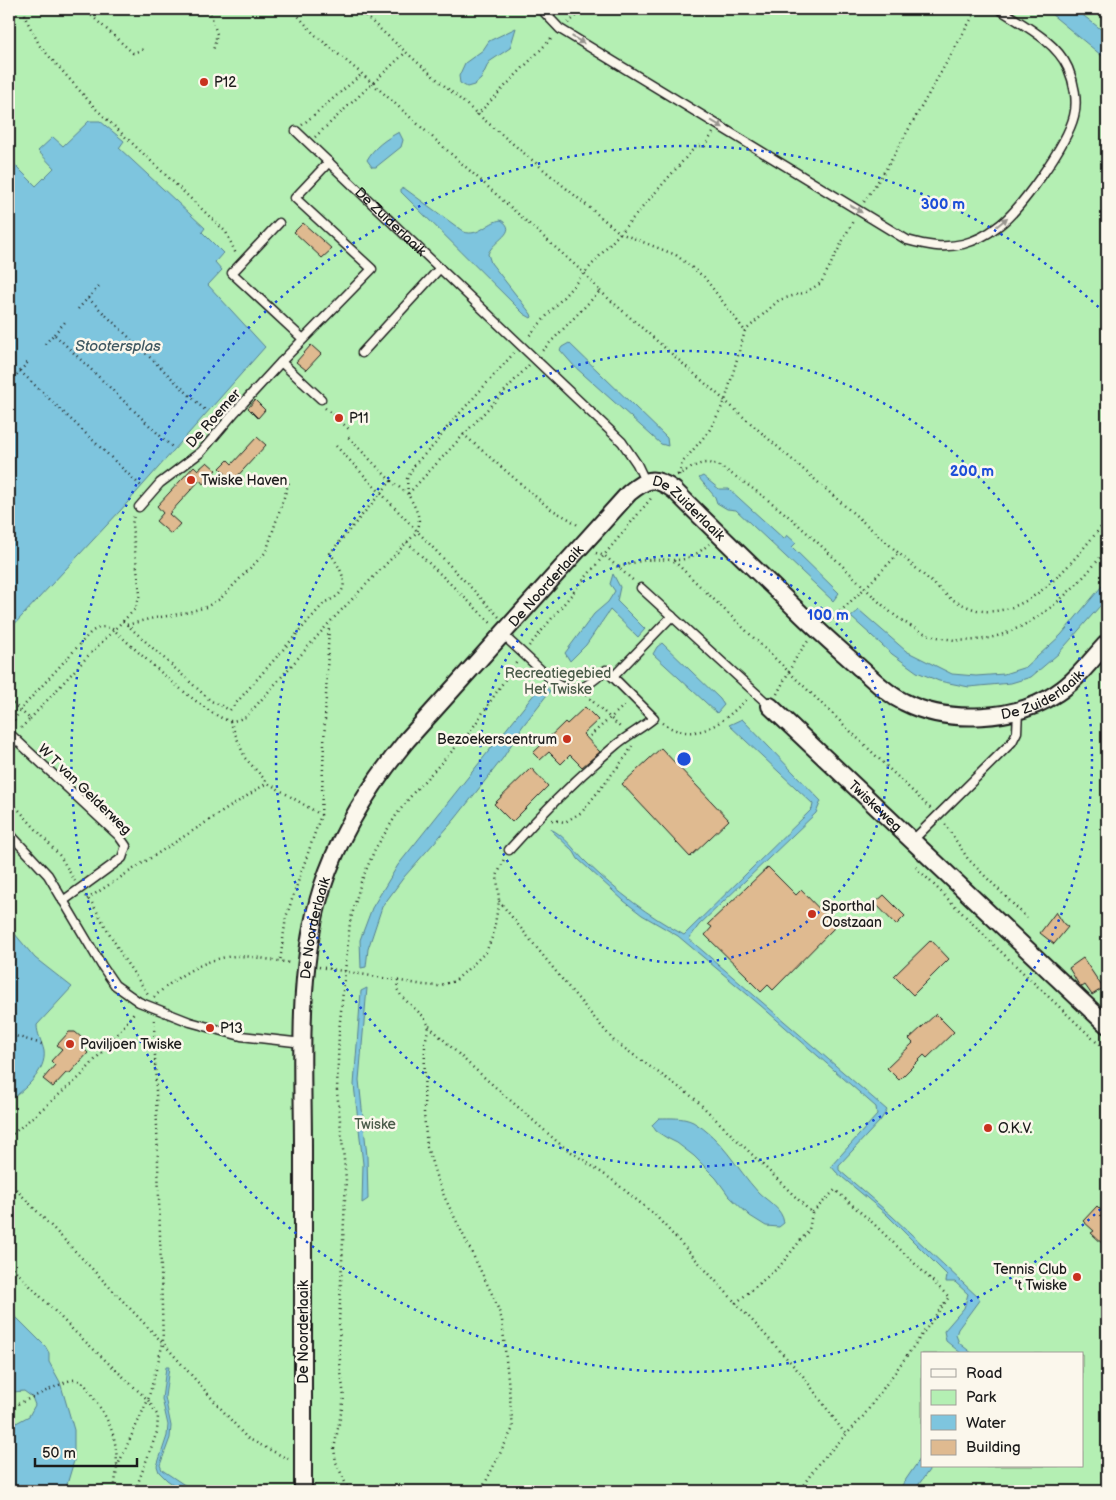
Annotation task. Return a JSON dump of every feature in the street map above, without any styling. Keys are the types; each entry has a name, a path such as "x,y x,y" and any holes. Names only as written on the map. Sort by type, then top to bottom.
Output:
{"street":[{"name":"De Zuiderlaaik","path":"645,481 660,481 674,490 819,631 888,693 905,703 922,709 945,715 972,716 1018,711 1042,702 1057,693 1077,677 1107,642"},
{"name":"De Noorderlaaik","path":"303,1491 303,1043 306,982 315,915 326,878 348,826 363,799 401,747 629,493 645,481"},
{"name":"Twiskeweg","path":"770,706 1107,1025"}],"lane":[{"path":"541,9 560,29 907,240 928,246 946,247 962,244 981,237 997,227 1012,214 1059,149 1070,130 1075,114 1073,83 1067,66 1058,52 1045,40 999,9"},
{"name":"De Zuiderlaaik","path":"296,131 622,442 637,464 645,481"},
{"name":"De Roemer","path":"139,507 160,483 201,452 281,362 372,269 295,198 329,162"},
{"path":"279,223 232,273 303,339"},
{"path":"362,353 440,268"},
{"path":"281,362 320,401"},
{"name":"Twiskeweg","path":"641,588 770,706"},
{"path":"613,677 672,616"},
{"path":"505,630 523,653 555,683 571,690 580,689 606,670 654,718 617,744 533,823 509,850"},
{"path":"912,841 1012,742 1017,732 1018,711"},
{"name":"W T van Gelderweg","path":"10,734 119,836 126,846 122,858 63,901"},
{"path":"9,833 48,875 115,985 139,1002 190,1022 241,1036 303,1043"}],"path":[{"path":"24,9 26,19 40,46 96,108 226,232 240,263"},
{"path":"84,9 133,53 144,49"},
{"path":"209,9 217,34 213,51"},
{"path":"292,9 314,34 362,74 585,274 600,290 950,599 982,612 1009,609 1030,600 1067,567 1107,520"},
{"path":"358,9 477,115 620,233 676,255 704,277 745,331"},
{"path":"477,115 560,29 585,9"},
{"path":"683,481 679,475 682,463 709,430 725,401 745,331 779,300 806,292 821,283 859,211 886,169 977,9"},
{"path":"308,142 406,53"},
{"path":"296,131 362,74"},
{"path":"10,734 20,710 91,632 102,627 109,627 114,630 170,680 213,713 230,721 246,717 329,623 417,532 420,522 418,513 408,494 407,479 415,464 435,444 449,425 585,274 696,146 704,146 718,125"},
{"path":"78,309 99,286"},
{"path":"408,494 600,290"},
{"path":"88,298 207,412"},
{"path":"45,344 66,322"},
{"path":"54,334 174,449"},
{"path":"10,382 30,360"},
{"path":"20,371 141,486"},
{"path":"320,401 350,430"},
{"path":"463,434 549,508 569,519 590,536 598,546 597,552 605,556 641,588"},
{"path":"346,435 391,481 408,494"},
{"path":"336,446 505,630"},
{"path":"350,1491 336,1462 334,1449 344,1398 340,1364 339,1322 346,1179 337,1091 339,1031 350,922 361,882 375,849 397,814 414,792 470,732 523,653 653,496 674,476 701,463 718,465 760,493 804,530 884,607 909,626 940,638 975,641 993,638 1016,630 1039,616 1068,592 1107,549"},
{"path":"123,621 211,701 230,710 325,602 339,595 344,585 342,570 330,553 391,481"},
{"path":"127,625 185,613 206,607 220,599 266,552 289,482"},
{"path":"10,734 30,719 136,608 140,594 132,526 133,516 139,507"},
{"path":"618,567 645,560 683,561 698,554 720,535"},
{"path":"407,542 505,630"},
{"path":"673,560 937,815 949,829 968,859 1027,918"},
{"path":"117,1466 154,1384 163,1343 151,1000 173,980 210,961 237,956 280,962 286,917 321,816 329,623"},
{"path":"549,821 566,822 582,812 632,748 632,741 629,735 580,689"},
{"path":"654,718 679,731 687,733 702,731 729,716 755,692"},
{"path":"590,736 634,697"},
{"path":"9,700 30,719"},
{"path":"230,721 245,758 268,783 321,816"},
{"path":"87,899 268,783"},
{"path":"344,971 438,986 455,981 486,952 493,935 498,901 497,876 500,864 509,850"},
{"path":"914,865 997,948 1107,1052"},
{"path":"498,901 614,1041 694,1098 812,1213"},
{"path":"398,980 397,989 402,997 423,1016 429,1026 468,1064 561,1145 611,1179 655,1215 803,1376 846,1435"},
{"path":"9,1137 80,1077 134,1014 139,1002"},
{"path":"429,1026 425,1043 424,1114 427,1147 436,1179 495,1300 502,1320 514,1428 481,1491"},
{"path":"12,1035 45,1045"},
{"path":"9,1182 163,1343 247,1438 290,1460"},
{"path":"736,1303 779,1267 809,1230 812,1213 835,1190 874,1224 948,1297 862,1418 818,1464 799,1491"},
{"path":"9,1264 73,1330 148,1400 158,1416 157,1432 135,1491"},
{"path":"9,1408 68,1381 75,1379 83,1381 109,1421 116,1443 115,1491"}],"green space":[{"name":"Twiske","path":"9,9 1107,9 1107,1491 9,1491"}],"water":[{"path":"1045,9 1075,9 1107,34 1107,60"},
{"path":"516,28 510,48 489,62 481,79 474,85 467,87 460,83 459,76 465,63 483,50 489,41"},
{"name":"Stootersplas","path":"89,121 100,121 124,141 119,148 205,228 202,232 223,253 215,262 222,270 208,285 265,347 120,511 9,630 9,159 36,186 54,168 38,151 53,137 63,146"},
{"path":"399,132 403,140 401,147 376,167 372,167 367,160 373,151"},
{"path":"404,188 464,232 474,233 491,223 501,220 506,224 507,232 488,254 491,263 531,314 531,318 524,314 401,192 401,189"},
{"path":"569,343 667,438 668,446 661,444 574,366 560,350"},
{"path":"703,476 719,489 729,489 784,539 787,535 796,543 792,547 839,593 833,601 736,510 727,509 717,503 715,497 699,478"},
{"path":"613,574 620,587 617,601 645,629 638,637 610,610 586,645 570,661 565,653 594,614 608,602 615,591 610,584"},
{"path":"1107,580 1107,598 1058,654 1031,677 1011,683 969,687 939,681 917,672 892,654 851,617 859,610 906,651 952,674 976,676 1004,674 1026,667 1061,635"},
{"path":"662,643 720,699 724,705 717,713 653,654"},
{"path":"543,683 550,691 522,727 503,758 455,819 404,877 382,907 368,949 366,967 361,968 360,940 372,908 398,865"},
{"path":"742,719 821,801 816,813 699,925 689,939 887,1110 880,1121 839,1165 839,1170 892,1216 980,1299 958,1329 956,1335 959,1343 970,1352 960,1352 946,1341 944,1331 964,1308 968,1294 955,1282 946,1282 947,1275 886,1214 831,1166 877,1115 876,1107 678,936 642,915 624,901 578,859 574,852 550,829 565,839 587,863 621,893 658,920 684,935 812,809 813,804 729,725"},
{"path":"9,927 35,958 72,987 37,1025 44,1051 42,1066 33,1080 9,1101"},
{"path":"367,988 359,1080 367,1156 368,1199 362,1203 363,1164 354,1085 361,991"},
{"path":"659,1118 685,1119 693,1122 712,1136 758,1192 778,1209 784,1223 779,1227 766,1226 750,1216 729,1196 716,1178 694,1156 677,1143 656,1131 652,1125"},
{"path":"9,1313 18,1319 45,1346 49,1353 49,1362 60,1382 74,1430 74,1461 65,1491 9,1491 9,1427 29,1416 35,1405 32,1397 24,1391 13,1392 9,1395"},
{"path":"166,1367 169,1367 165,1397 171,1426 170,1438 160,1465 162,1470 196,1491 180,1489 159,1472 157,1466 167,1436 168,1425 162,1399"},
{"path":"921,1457 921,1468 931,1468 914,1491 898,1491"}],"building":[{"path":"303,223 332,249 322,258 294,232"},
{"path":"311,345 321,354 306,370 296,362"},
{"path":"255,400 265,410 258,418 248,408"},
{"path":"257,437 266,445 233,481 220,468 228,460 232,464"},
{"path":"207,462 216,470 203,484 200,480 169,514 180,524 171,534 156,521 163,513 157,506 194,466 198,470"},
{"name":"Bezoekerscentrum","path":"585,707 598,720 583,734 600,752 582,767 570,755 561,764 549,752 540,760 533,753 565,722 567,724"},
{"path":"661,748 729,820 690,857 622,784"},
{"path":"531,768 548,786 512,822 494,804"},
{"path":"768,867 796,895 801,890 836,926 773,990 768,985 761,992 705,935 712,927 708,924"},
{"path":"884,895 905,916 896,925 875,903"},
{"path":"1056,912 1068,927 1054,944 1040,933"},
{"path":"931,940 949,959 913,995 894,976"},
{"path":"1083,958 1103,988 1092,995 1085,985 1082,987 1079,985 1069,968"},
{"path":"936,1014 954,1032 927,1058 924,1055 899,1080 887,1068 913,1043 909,1039"},
{"path":"69,1032 75,1032 88,1043 83,1048 88,1053 70,1073 66,1073 53,1087 43,1079 55,1065 51,1061 62,1049 57,1045"},
{"path":"1097,1206 1107,1216 1107,1248 1091,1233 1094,1231 1083,1221"}],"place":[{"name":"P12","path":"204,82"},
{"name":"P11","path":"339,418"},
{"name":"Twiske Haven","path":"191,480"},
{"name":"Bezoekerscentrum","path":"567,739"},
{"name":"Sporthal Oostzaan","path":"812,914"},
{"name":"P13","path":"210,1028"},
{"name":"Paviljoen Twiske","path":"70,1044"},
{"name":"O.K.V.","path":"988,1128"},
{"name":"Tennis Club 't Twiske","path":"1077,1277"}],"park label":[{"name":"Recreatiegebied Het Twiske","path":"558,682"}]}
